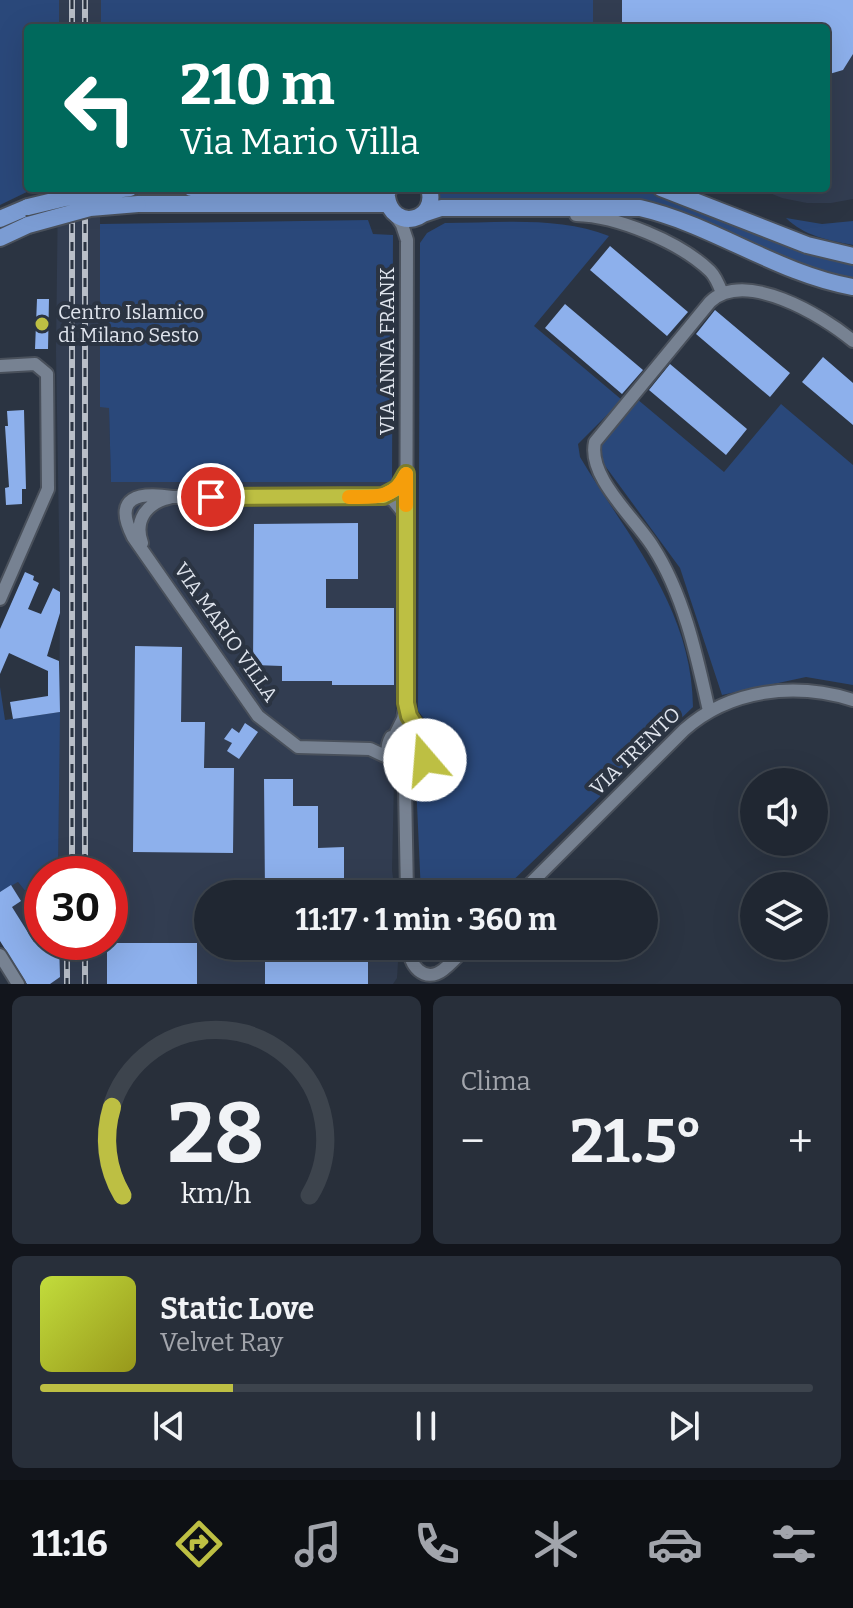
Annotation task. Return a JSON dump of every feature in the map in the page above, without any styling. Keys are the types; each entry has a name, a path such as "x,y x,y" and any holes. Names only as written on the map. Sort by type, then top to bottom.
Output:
{"main road":[{"path":"0,219 28,207 100,192"},
{"path":"263,192 390,199"},
{"path":"421,215 430,203 429,192"},
{"path":"671,192 807,245 853,256"},
{"path":"0,238 28,225 81,210 138,204 390,199"},
{"path":"390,199 403,218 441,208 625,207 653,211 805,273 850,287"}],"street":[{"name":"VIA ANNA FRANK","path":"390,199 407,240 406,703 409,716 421,735"},
{"path":"522,207 541,214 593,216 648,232 708,269 722,293"},
{"name":"VIA ANNA FRANK","path":"407,240 421,215"},
{"path":"709,711 692,641 669,576 649,540 601,478 593,451 600,433 710,302 722,293 743,289 763,293 834,326 853,341"},
{"path":"0,366 35,364 47,374 48,489 0,599"},
{"path":"383,496 398,488 406,474"},
{"name":"VIA MARIO VILLA","path":"383,496 172,497 146,494 138,496 126,508 129,529 258,716 298,747 370,749 392,762"},
{"path":"383,496 393,500 406,516"},
{"path":"145,550 139,535 142,517 153,503 172,497"},
{"name":"VIA TRENTO","path":"534,880 684,730 709,711 742,697 776,691 814,691 853,700"},
{"name":"VIA ANNA FRANK","path":"393,735 406,703"},
{"path":"370,749 409,729 425,740 428,753 409,779 406,792 407,880"},
{"path":"393,735 386,750 406,792"},
{"path":"392,762 409,771 417,768"},
{"path":"0,955 18,984"},
{"path":"410,961 425,974 439,973 447,966 448,960"},
{"path":"430,984 453,960"},
{"path":"410,961 413,984"}],"shaded area":[{"path":"0,0 59,0 59,24 24,24 24,192 27,192 0,205"},
{"path":"59,0 101,0 101,24 59,24"},
{"path":"101,0 593,0 593,24 101,24"},
{"path":"593,0 853,0 853,199 807,203 768,192 830,192 830,24 593,24"},
{"path":"58,192 100,192 100,407 109,407 111,482 392,482 400,515 393,880 194,880 194,960 398,960 397,978 393,984 27,984 0,892 18,882 24,890 24,960 128,960 128,856 58,856 60,592 56,352"},
{"path":"433,192 655,192 853,261 853,280 819,271 672,212 433,203"},
{"path":"786,218 822,224 853,221 853,245 809,233"},
{"path":"368,220 373,234 393,235 392,482 111,482 109,408 100,407 100,224"},
{"path":"508,222 549,223 609,236 534,326 622,400 578,444 580,457 654,575 682,637 690,671 693,707 514,880 420,880 416,782 436,765 442,740 418,711 420,243 427,233 445,223"},
{"path":"637,399 724,472 781,404 853,465 853,685 806,677 722,695 680,568 603,463 601,445"},
{"path":"0,687 5,720 60,712 58,856 24,856 24,890 18,882 0,892"}],"building":[{"path":"622,0 853,0 853,54 843,70 830,74 830,24 622,24"},
{"path":"610,246 688,312 667,336 590,270"},
{"name":"Centro Islamico di Milano Sesto","path":"37,299 49,299 48,349 35,349"},
{"path":"565,304 643,370 622,394 545,328"},
{"path":"715,310 790,373 770,397 696,334"},
{"path":"823,357 853,383 853,425 802,382"},
{"path":"670,364 747,429 726,455 649,390"},
{"path":"24,410 26,489 22,489 22,504 6,505 5,488 9,487 7,411"},
{"path":"358,523 358,579 326,579 326,608 394,608 394,685 282,681 282,666 253,665 254,524"},
{"path":"25,572 34,576 33,580 39,583 28,609 41,614 53,588 60,592 60,613 47,656 59,661 60,712 13,719 10,702 48,696 48,671 9,653 0,674 0,629"},
{"path":"135,646 182,647 181,722 205,722 204,768 234,768 233,853 133,852"},
{"path":"245,723 258,732 239,759 227,751 232,743 224,739 232,728 239,733"},
{"path":"264,779 293,779 293,806 318,806 318,848 344,847 344,880 265,880"},
{"path":"11,885 21,901 12,907 24,926 24,960 60,960 60,977 50,984 27,984 0,941 0,892"},
{"path":"128,943 194,943 197,984 107,984 107,960 128,960"},
{"path":"265,960 368,960 368,984 265,984"}],"railway":[{"path":"72,0 72,24"},
{"path":"85,0 85,24"},
{"path":"72,192 72,856"},
{"path":"85,192 85,856"},
{"path":"67,960 67,984"},
{"path":"85,960 85,984"}],"slow traffic":[{"path":"349,497 389,494 398,488 406,474 406,505"}],"place":[{"name":"Centro Islamico di Milano Sesto","path":"42,324"}],"route":[{"path":"211,497 383,496 398,488 406,474 406,703 409,716 428,746 425,760"}]}
